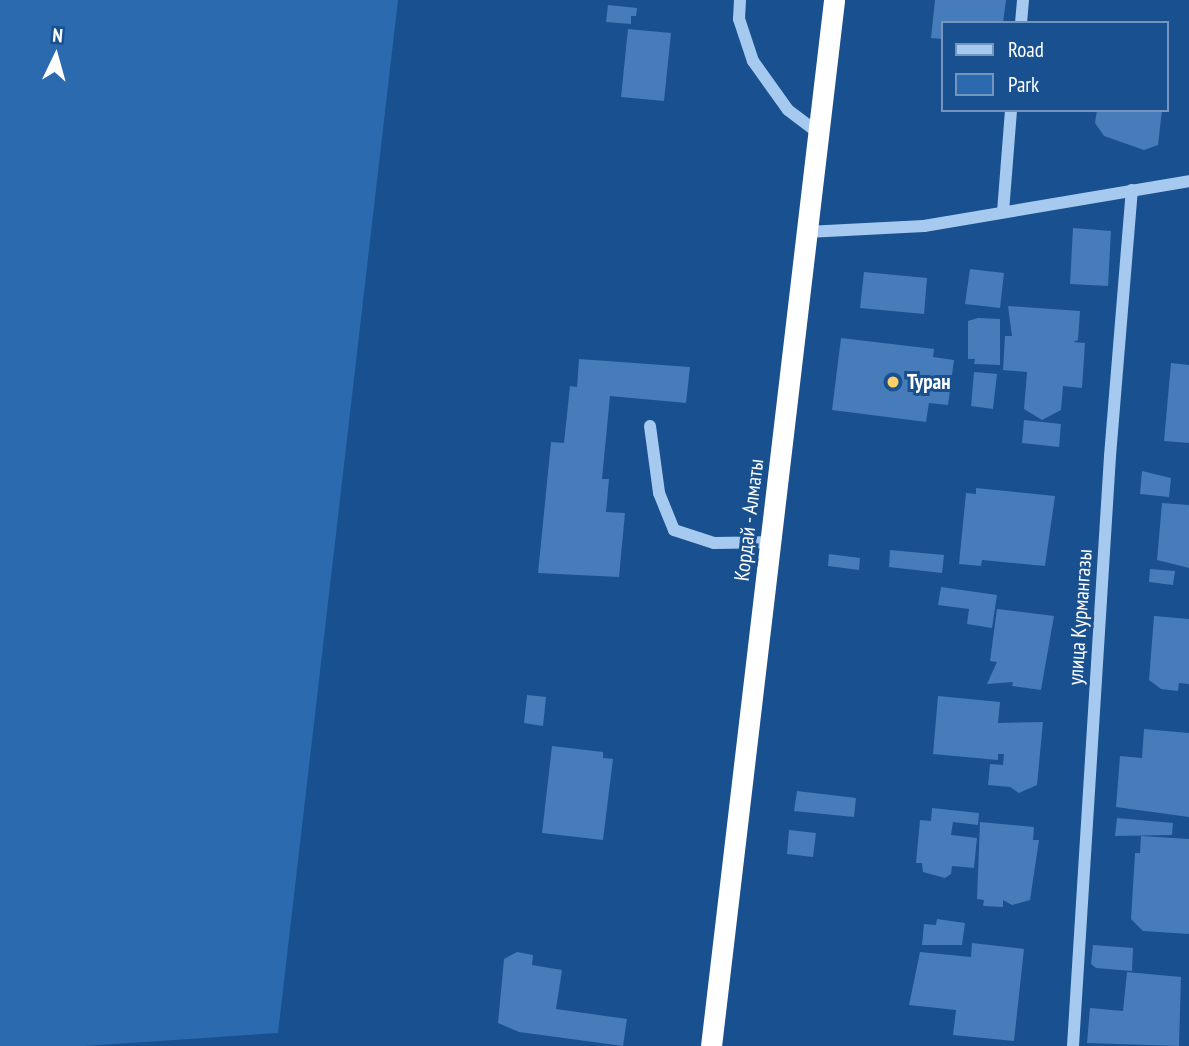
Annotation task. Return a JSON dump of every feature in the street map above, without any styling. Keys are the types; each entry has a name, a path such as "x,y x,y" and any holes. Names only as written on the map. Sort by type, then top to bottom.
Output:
{"highway":[{"name":"Кордай - Алматы","path":"711,1046 834,0"}],"street":[{"path":"740,0 739,19 753,61 788,110 818,133"},
{"path":"1021,21 1023,0"},
{"path":"1003,212 1012,112"},
{"path":"807,232 924,226 1189,181"},
{"name":"улица Курмангазы","path":"1073,1046 1110,456 1132,190"},
{"path":"650,426 659,494 674,530 714,543 771,542"}],"green space":[{"path":"0,0 398,0 278,1033 85,1046 0,1046"}],"building":[{"path":"935,0 1006,0 1003,21 940,21 940,39 931,38"},
{"path":"608,5 637,8 636,16 631,16 631,24 606,22"},
{"path":"628,29 671,33 664,101 621,97"},
{"path":"1097,112 1162,112 1158,145 1144,150 1104,136 1095,123"},
{"path":"1073,228 1111,231 1108,286 1070,284"},
{"path":"970,269 1004,273 1000,308 965,304"},
{"path":"864,272 927,278 924,314 860,308"},
{"path":"1008,306 1080,311 1078,340 1073,342 1085,343 1082,388 1063,386 1061,410 1042,420 1024,409 1027,372 1003,370 1005,336 1012,336"},
{"path":"978,318 1000,319 1000,365 974,364 975,359 968,359 968,321"},
{"name":"Туран","path":"841,338 934,349 933,357 954,360 948,405 929,403 926,422 832,410"},
{"path":"579,359 690,367 686,403 610,396 602,479 609,479 606,512 625,513 619,577 538,573 551,442 564,443 570,386 577,387"},
{"path":"1171,363 1189,365 1189,443 1164,441"},
{"path":"974,372 997,374 993,409 971,406"},
{"path":"1024,420 1061,424 1059,447 1022,443"},
{"path":"1142,471 1171,478 1169,497 1140,494"},
{"path":"976,488 1055,496 1045,566 982,560 981,566 959,564 966,493 976,494"},
{"path":"1162,503 1189,505 1189,568 1157,560"},
{"path":"890,550 944,555 942,573 889,567"},
{"path":"829,554 860,558 859,570 828,566"},
{"path":"1150,569 1175,571 1173,585 1149,582"},
{"path":"941,587 997,595 992,628 967,624 969,609 938,605"},
{"path":"997,609 1054,616 1041,690 1012,686 1013,682 987,684 997,662 990,661"},
{"path":"1154,616 1189,619 1189,684 1179,683 1178,691 1161,689 1149,680"},
{"path":"527,695 546,697 543,726 524,723"},
{"path":"938,696 1000,702 998,723 1043,722 1037,785 1019,793 1010,787 988,785 990,764 1003,765 1004,754 998,754 998,760 933,754"},
{"path":"1144,729 1189,733 1189,817 1116,807 1120,756 1142,758"},
{"path":"552,746 603,752 603,758 613,759 603,840 542,833"},
{"path":"797,791 856,798 854,817 794,811"},
{"path":"932,808 979,813 978,825 953,822 951,835 977,838 974,868 952,866 951,874 945,878 923,872 922,863 916,863 920,820 931,821"},
{"path":"1117,818 1173,823 1172,835 1115,836"},
{"path":"980,822 1034,827 1033,840 1039,840 1030,900 1012,905 1003,900 1003,907 983,906 984,900 977,899"},
{"path":"789,830 816,833 813,857 787,854"},
{"path":"1141,836 1189,839 1189,934 1143,931 1131,919 1135,853 1140,853"},
{"path":"937,919 965,923 962,945 922,945 924,924 936,925"},
{"path":"972,943 1024,949 1014,1041 953,1035 956,1010 909,1005 920,952 971,957"},
{"path":"1093,945 1133,948 1132,971 1096,968 1091,964"},
{"path":"517,952 533,955 532,965 562,970 556,1009 627,1019 623,1046 519,1032 498,1023 504,959"},
{"path":"1127,972 1181,977 1179,1046 1087,1043 1090,1008 1123,1011"}],"place":[{"name":"Туран","path":"893,382"}]}
